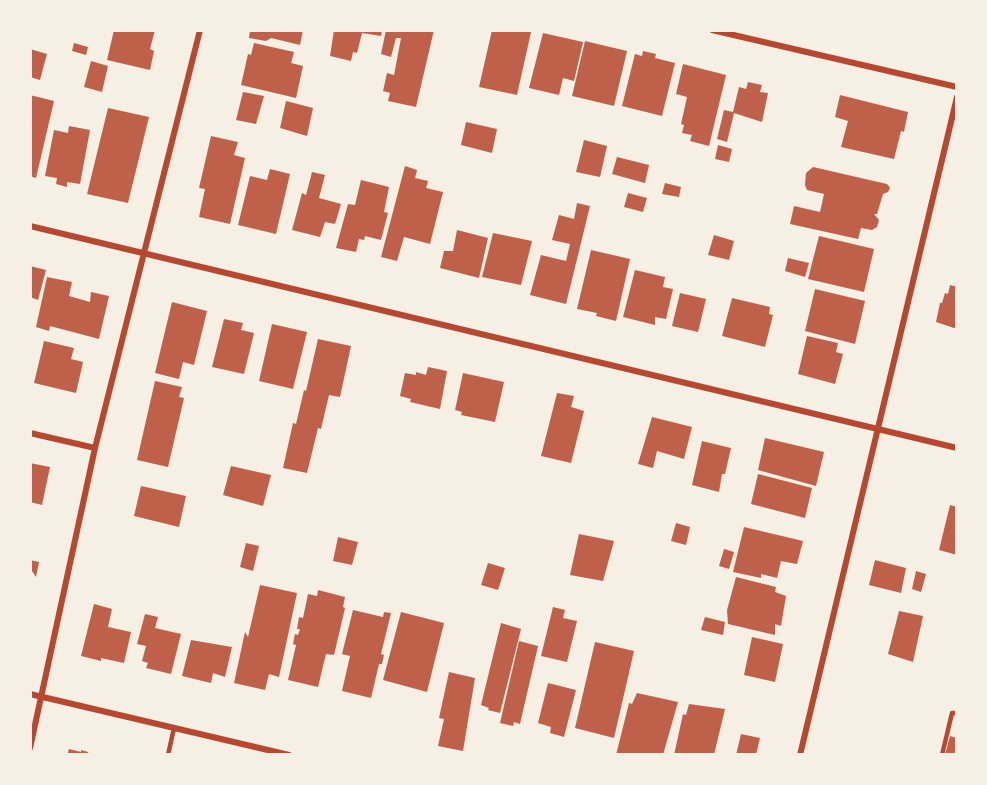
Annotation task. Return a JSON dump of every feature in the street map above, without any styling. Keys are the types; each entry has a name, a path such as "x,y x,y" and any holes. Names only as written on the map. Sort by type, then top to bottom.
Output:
{"street":[{"path":"30,748 95,448 200,30"},
{"path":"712,30 957,87"},
{"path":"800,755 957,97"},
{"path":"30,226 957,448"},
{"path":"30,433 95,448"},
{"path":"30,694 289,755"}],"lane":[{"path":"942,755 952,713 957,713"},
{"path":"168,755 174,728"}],"building":[{"path":"114,30 122,32 123,30 155,30 150,49 154,51 150,70 107,60"},
{"path":"250,30 303,30 300,45 271,38 266,41 249,38"},
{"path":"334,30 382,30 381,36 362,33 357,53 353,52 351,61 330,56"},
{"path":"386,30 434,30 416,107 388,101 390,93 383,91 387,73 394,75 401,38 396,38 391,57 381,54"},
{"path":"492,30 531,32 517,95 479,87"},
{"path":"543,33 583,42 574,81 563,78 559,95 529,88"},
{"path":"585,41 627,51 614,106 572,96"},
{"path":"74,43 88,47 86,55 72,51"},
{"path":"254,43 294,52 291,63 303,66 296,98 241,85 248,54 251,55"},
{"path":"30,49 47,54 40,80 30,77"},
{"path":"643,51 656,54 655,58 675,63 662,116 622,106 635,54 642,56"},
{"path":"91,61 108,66 102,92 84,87"},
{"path":"683,64 726,75 709,146 690,141 692,135 682,133 684,125 681,124 687,97 676,94"},
{"path":"748,82 762,85 760,92 768,93 762,122 734,113 727,142 717,139 724,110 733,112 739,87 746,89"},
{"path":"243,92 264,96 256,124 236,120"},
{"path":"30,95 54,101 36,178 30,176"},
{"path":"840,95 908,112 904,132 901,131 894,159 841,147 848,121 835,117"},
{"path":"286,101 313,108 307,136 280,128"},
{"path":"108,108 149,117 128,203 87,194"},
{"path":"466,122 497,129 492,153 461,145"},
{"path":"69,126 90,130 80,184 67,182 67,187 56,184 57,178 45,176 54,130 68,133"},
{"path":"211,136 238,142 234,155 245,158 230,224 199,217 205,189 199,188"},
{"path":"584,140 607,146 600,177 576,172"},
{"path":"718,145 732,149 729,162 715,159"},
{"path":"617,157 649,165 645,183 612,174"},
{"path":"405,166 417,170 415,178 428,181 426,188 443,192 430,244 404,237 397,261 381,257"},
{"path":"813,167 887,184 890,188 883,194 877,214 874,214 879,220 877,227 872,230 861,228 858,239 790,224 794,206 820,212 824,194 807,190 805,185 806,173"},
{"path":"270,169 290,174 276,234 238,225 250,176 267,180"},
{"path":"312,172 325,175 319,198 341,204 335,224 325,222 320,237 292,230 302,193 306,195"},
{"path":"361,180 389,187 384,212 388,213 381,240 365,236 364,240 359,239 356,252 336,248 348,204 355,205"},
{"path":"665,183 681,187 679,197 662,194"},
{"path":"628,193 647,198 643,212 624,207"},
{"path":"577,203 590,206 566,304 530,295 541,255 566,261 570,244 552,240 559,215 574,219"},
{"path":"457,230 488,238 479,278 440,268 444,251 453,251"},
{"path":"493,233 532,241 521,285 482,277"},
{"path":"714,235 734,241 729,260 708,255"},
{"path":"819,236 874,249 864,292 808,279"},
{"path":"591,250 630,259 616,321 596,316 597,313 577,309"},
{"path":"788,258 809,263 805,277 785,271"},
{"path":"30,266 46,270 38,300 30,297"},
{"path":"635,270 665,277 663,287 673,289 666,319 655,317 655,325 623,317"},
{"path":"47,277 72,282 69,296 90,302 91,292 109,296 99,339 50,326 49,331 36,327"},
{"path":"950,285 957,287 957,329 936,322 940,303 945,293 948,294"},
{"path":"815,289 865,301 855,344 805,331"},
{"path":"680,293 706,299 698,332 672,326"},
{"path":"732,298 770,307 769,314 773,315 765,347 722,336"},
{"path":"172,302 207,311 194,365 183,362 179,379 155,373"},
{"path":"224,319 243,323 241,330 254,333 244,374 212,367"},
{"path":"272,324 307,332 293,389 259,381"},
{"path":"807,336 838,343 836,352 843,354 835,384 798,374"},
{"path":"318,339 351,346 340,397 329,395 307,473 283,468 293,423 296,424 304,390 306,391"},
{"path":"44,341 74,348 71,359 83,362 76,393 34,383"},
{"path":"428,367 447,371 440,409 410,402 411,399 400,396 405,373 416,375 416,372 426,375"},
{"path":"463,373 504,382 495,422 461,415 462,412 455,410"},
{"path":"155,381 182,387 179,397 184,398 168,467 137,460"},
{"path":"557,393 574,396 571,407 584,411 571,463 541,456"},
{"path":"652,417 692,427 684,459 657,451 653,468 638,464"},
{"path":"765,438 824,452 816,486 758,470"},
{"path":"702,441 731,448 725,474 722,474 719,492 692,485"},
{"path":"30,463 50,467 42,505 30,502"},
{"path":"231,466 271,475 263,506 223,495"},
{"path":"758,474 812,488 805,518 751,504"},
{"path":"141,486 186,496 179,527 134,516"},
{"path":"950,505 957,507 957,555 939,550"},
{"path":"676,523 690,527 686,545 671,541"},
{"path":"744,527 803,541 797,564 781,561 777,578 761,574 761,578 733,572"},
{"path":"579,534 614,541 603,581 570,575"},
{"path":"338,537 358,542 352,565 333,561"},
{"path":"246,543 259,546 253,571 240,567"},
{"path":"724,549 734,552 729,569 719,566"},
{"path":"30,560 39,562 36,577 32,571 30,574"},
{"path":"875,560 906,568 901,593 869,585"},
{"path":"488,563 505,568 498,590 481,585"},
{"path":"916,571 926,574 921,592 912,589"},
{"path":"736,577 776,587 775,592 786,596 781,626 775,624 775,635 728,624 727,610"},
{"path":"260,585 297,593 279,677 269,674 265,690 234,683 245,632 248,637"},
{"path":"318,590 345,597 343,607 345,608 334,655 326,654 318,687 288,680 296,645 293,644 295,634 298,635 300,629 297,629 299,617 303,618 308,594 317,596"},
{"path":"94,604 112,609 108,627 131,632 124,663 81,656"},
{"path":"553,607 565,610 563,618 577,621 567,662 541,656"},
{"path":"353,610 383,617 384,612 391,613 381,654 384,655 382,664 379,664 371,698 342,691 350,656 342,654"},
{"path":"899,611 923,616 913,662 888,654"},
{"path":"401,612 444,623 427,692 383,680"},
{"path":"145,614 158,617 155,628 181,634 171,674 146,668 148,663 142,661 146,646 137,644"},
{"path":"705,617 725,622 723,635 701,630"},
{"path":"501,623 521,629 500,713 488,710 489,708 481,705"},
{"path":"752,637 783,644 775,682 744,675"},
{"path":"191,640 232,647 225,677 213,673 211,683 182,676"},
{"path":"519,641 538,646 520,724 514,722 513,726 500,723"},
{"path":"595,642 634,651 614,738 575,728"},
{"path":"449,672 475,678 463,751 438,746 444,719 439,718"},
{"path":"548,683 576,690 564,737 550,733 551,727 538,723"},
{"path":"637,693 678,702 663,755 616,755 629,703 632,704"},
{"path":"689,704 725,709 714,755 674,755 683,714 686,715"},
{"path":"741,734 760,738 756,755 736,755"},
{"path":"950,736 957,738 957,755 945,755"},
{"path":"69,749 88,752 87,755 67,755"}]}
